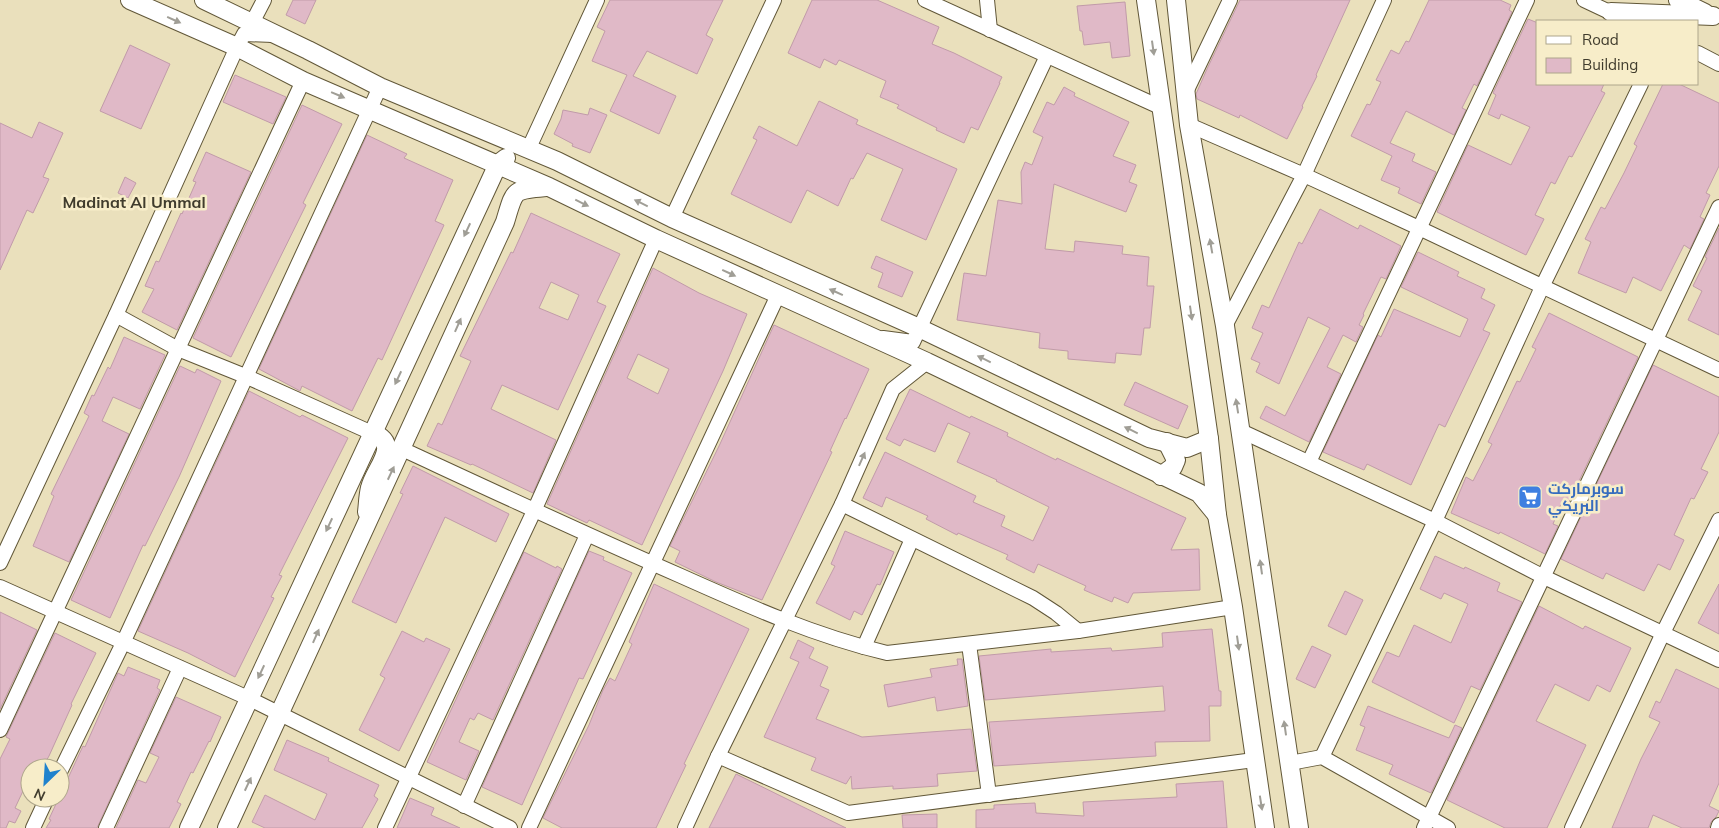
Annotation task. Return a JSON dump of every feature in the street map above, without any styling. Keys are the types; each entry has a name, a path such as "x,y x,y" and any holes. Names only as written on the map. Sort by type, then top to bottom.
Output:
{"street":[{"path":"130,0 237,47 303,80 549,187 656,239 927,362 1199,493 1217,515"},
{"path":"204,0 308,50 380,88 557,161 672,218 919,328 1148,438 1187,448 1209,438"},
{"path":"252,23 264,0"},
{"path":"528,150 597,0"},
{"path":"672,218 774,0"},
{"path":"925,0 1162,108"},
{"path":"987,0 990,30"},
{"path":"1146,0 1209,438 1217,515 1266,828"},
{"path":"1176,0 1189,125 1225,326 1299,828"},
{"path":"1185,94 1230,0"},
{"path":"1225,326 1304,175 1384,0"},
{"path":"1309,462 1527,0"},
{"path":"1584,0 1628,20"},
{"path":"1678,0 1716,18"},
{"path":"1611,12 1716,18"},
{"path":"0,563 116,315 237,47 244,34 274,35"},
{"path":"1699,54 1719,64"},
{"path":"869,336 912,342 1047,56"},
{"path":"0,730 303,80"},
{"path":"1322,757 1435,521 1542,287 1641,85"},
{"path":"67,758 123,643 380,88"},
{"path":"1189,125 1419,228 1719,370"},
{"path":"189,828 498,164 509,155 557,161"},
{"path":"227,828 402,449 504,222 513,197 520,190 549,187"},
{"path":"476,210 488,207 500,213 504,222"},
{"path":"1426,823 1719,207"},
{"path":"385,828 534,511 656,239"},
{"path":"528,828 778,295"},
{"path":"116,315 178,349 382,436 386,442 387,452 370,488 366,525"},
{"path":"685,828 718,756 842,504 893,389 927,362"},
{"path":"1241,432 1435,521 1544,577 1719,660"},
{"path":"1161,476 1173,467 1176,460 1167,442"},
{"path":"402,449 534,511 784,621 887,653 1078,631 1232,607"},
{"path":"842,504 1033,598 1056,613 1078,631"},
{"path":"1572,828 1719,520"},
{"path":"464,806 588,535"},
{"path":"864,647 912,539"},
{"path":"0,587 54,613 248,698 510,828"},
{"path":"969,644 989,795"},
{"path":"106,828 180,668"},
{"path":"718,756 848,813 1254,760"},
{"path":"1290,763 1322,757 1426,823 1448,828"},
{"path":"33,828 42,808"}],"building":[{"path":"293,0 316,0 305,24 286,15"},
{"path":"610,0 723,0 706,35 713,39 697,74 647,51 633,76 676,96 659,134 610,111 627,75 592,61 605,31 597,27"},
{"path":"812,0 877,0 939,27 932,44 1002,77 978,130 971,127 964,143 897,108 899,105 880,97 886,81 839,60 836,65 824,59 820,68 788,53"},
{"path":"1240,0 1350,0 1287,139 1240,115 1239,118 1197,99 1196,94"},
{"path":"1429,0 1500,0 1511,5 1509,10 1512,12 1477,86 1474,84 1462,108 1466,110 1454,135 1406,111 1390,143 1415,154 1412,161 1436,172 1421,204 1398,193 1400,188 1381,180 1392,156 1351,136 1367,104 1370,105 1381,82 1376,80 1391,50 1399,54 1406,41 1409,42"},
{"path":"1125,2 1130,56 1112,58 1110,42 1084,45 1077,6"},
{"path":"1528,19 1536,22 1536,85 1604,85 1601,91 1605,93 1572,157 1569,156 1555,184 1551,182 1535,215 1544,219 1526,255 1437,212 1468,145 1511,165 1530,127 1501,114 1499,119 1488,114 1496,95 1493,93"},
{"path":"130,45 170,64 141,129 100,111"},
{"path":"235,75 286,97 273,124 223,102"},
{"path":"1663,85 1681,85 1719,103 1719,166 1706,193 1710,195 1700,217 1704,219 1690,249 1684,245 1661,291 1633,277 1626,293 1578,273 1591,242 1585,239 1601,207 1605,209 1624,173 1637,146 1634,144"},
{"path":"1064,87 1075,93 1074,96 1129,122 1113,156 1136,165 1129,182 1137,185 1126,212 1054,184 1045,249 1074,252 1075,241 1123,246 1122,254 1149,257 1147,286 1154,286 1150,328 1144,328 1141,355 1116,353 1115,363 1068,359 1068,351 1039,348 1040,333 957,320 964,273 986,276 998,200 1022,204 1021,172 1025,162 1032,165 1043,137 1033,132 1047,102 1054,105"},
{"path":"819,101 858,120 856,124 957,169 926,240 881,220 903,169 867,153 853,179 851,178 838,206 807,190 791,223 731,194 757,140 753,138 759,126 797,146"},
{"path":"302,105 342,124 303,203 306,205 231,357 193,338"},
{"path":"590,108 607,115 590,153 572,146 573,144 554,134 563,110 588,115"},
{"path":"39,122 63,133 43,177 49,179 33,213 27,210 0,270 0,123 32,138"},
{"path":"367,135 407,154 404,158 453,180 435,221 444,225 382,360 378,358 352,411 302,386 300,391 259,369"},
{"path":"206,152 251,172 177,330 142,312 154,289 145,286 156,261 159,262 182,214 196,182 193,181"},
{"path":"125,177 136,183 128,198 118,193"},
{"path":"1320,209 1358,229 1360,225 1401,246 1386,279 1381,277 1363,314 1359,325 1363,327 1356,342 1343,335 1327,367 1341,374 1309,442 1260,418 1266,406 1285,416 1330,328 1308,317 1279,384 1256,372 1260,363 1251,359 1263,333 1252,328 1262,305 1269,308 1299,242 1302,244"},
{"path":"531,213 620,254 597,302 606,306 558,410 502,385 491,409 556,440 533,493 472,464 427,446 438,423 442,425 471,361 460,356 511,252 513,253","holes":["551,282 579,295 568,320 539,308"]},
{"path":"1719,228 1719,335 1688,320 1702,291 1693,286"},
{"path":"1418,252 1459,272 1457,276 1485,289 1481,298 1495,305 1483,330 1490,333 1445,427 1439,424 1411,485 1367,464 1364,470 1323,452 1378,335 1381,337 1394,309 1460,337 1468,319 1401,287"},
{"path":"876,256 913,272 902,297 878,287 883,273 871,268"},
{"path":"653,268 699,293 747,314 723,371 642,545 589,520 587,523 547,504","holes":["638,354 669,369 658,394 627,378"]},
{"path":"1549,313 1638,357 1569,502 1563,499 1553,524 1558,526 1545,554 1500,532 1499,534 1451,513 1466,477 1473,481 1492,444 1488,442 1517,381 1520,382 1536,349 1532,347"},
{"path":"774,325 869,369 762,600 716,582 675,562 680,551 670,546 720,444"},
{"path":"124,337 165,355 140,409 113,397 102,421 129,434 69,562 33,546 54,496 51,494 89,416 84,413 108,367 110,369"},
{"path":"1653,365 1719,397 1719,432 1701,469 1708,472 1694,499 1691,498 1674,535 1684,540 1670,570 1658,564 1644,591 1606,573 1603,579 1561,559"},
{"path":"180,366 195,373 197,369 221,381 179,477 145,546 143,545 110,618 71,600"},
{"path":"1135,382 1188,406 1178,429 1124,405"},
{"path":"910,389 970,418 971,416 1008,433 1007,436 1056,460 1057,458 1186,518 1171,550 1199,549 1200,590 1133,593 1128,603 1114,597 1112,602 1084,590 1086,586 1038,564 1034,573 1006,559 1008,555 958,533 957,535 926,519 928,516 886,497 882,507 863,498 885,452 976,496 973,502 1005,516 1001,526 1033,541 1049,507 957,462 970,433 948,423 935,452 904,439 900,446 886,439"},
{"path":"249,391 300,417 302,415 348,438 279,575 282,576 271,597 274,598 235,677 188,653 138,631"},
{"path":"413,466 509,514 496,542 445,517 396,623 352,602 403,494 400,493"},
{"path":"845,531 894,552 880,585 877,584 862,615 854,611 850,620 816,603 835,566 831,564"},
{"path":"589,551 604,557 603,560 632,573 583,679 579,678 522,805 482,787"},
{"path":"524,552 556,568 557,566 562,569 493,720 478,713 474,720 470,718 459,742 479,751 466,780 427,762"},
{"path":"1435,556 1500,583 1497,591 1522,602 1480,690 1471,686 1454,723 1372,682 1387,652 1399,657 1414,625 1451,643 1468,604 1444,593 1441,599 1420,589"},
{"path":"654,584 749,629 684,764 686,765 656,828 562,828 543,818 589,725 603,690 610,678 615,681 632,644 629,642"},
{"path":"1719,584 1719,634 1698,623"},
{"path":"1345,591 1363,600 1346,635 1328,626"},
{"path":"1539,606 1583,629 1585,626 1631,648 1610,692 1597,685 1589,701 1555,684 1536,721 1586,745 1547,828 1505,828 1447,800"},
{"path":"0,612 37,630 0,709"},
{"path":"1212,629 1219,691 1221,691 1221,706 1209,706 1210,741 1155,742 1156,756 994,766 989,722 1165,711 1163,686 985,700 979,656 1051,649 1051,652 1111,648 1112,651 1163,647 1162,633"},
{"path":"402,631 424,642 426,638 450,649 399,751 359,730 385,678 380,675"},
{"path":"55,633 96,653 48,758 20,758 20,797 15,808 21,811 15,823 9,821 6,828 0,828 0,759 10,739 6,737"},
{"path":"798,640 814,648 809,658 828,667 820,686 829,690 816,719 862,737 971,729 977,771 937,774 938,786 893,789 893,786 852,789 851,776 846,784 811,770 816,758 764,737 799,662 790,658"},
{"path":"1312,646 1331,655 1315,688 1296,679"},
{"path":"957,659 962,659 968,706 937,711 935,697 888,707 884,685 932,677 930,669 958,665"},
{"path":"128,667 160,680 157,688 160,690 97,828 46,828 51,820 49,819 54,808 70,808 70,774 83,746 85,747 118,673 124,676"},
{"path":"1676,669 1719,689 1719,783 1709,806 1719,811 1709,828 1682,828 1653,815 1648,828 1612,828 1641,759 1660,722 1649,717 1656,701 1660,703"},
{"path":"176,697 221,717 210,742 193,773 191,772 177,802 181,804 169,828 116,828 138,780 146,783 159,757 150,753"},
{"path":"1368,706 1449,738 1455,725 1462,728 1431,793 1389,774 1393,765 1356,750 1365,727 1360,725"},
{"path":"287,740 329,758 328,761 379,785 374,796 378,799 362,828 265,828 252,822 265,795 315,820 327,794 274,770"},
{"path":"736,774 795,803 846,828 709,828"},
{"path":"1223,781 1227,828 976,828 976,810 994,809 994,805 1035,803 1036,813 1084,816 1083,802 1177,797 1176,784"},
{"path":"410,798 434,808 431,815 460,828 397,828"},
{"path":"937,814 937,828 903,828 902,815"}],"place":[{"name":"سوبرماركت البريكي","path":"1530,497"}],"district":[{"name":"Madinat Al Ummal","path":"134,202"}]}
